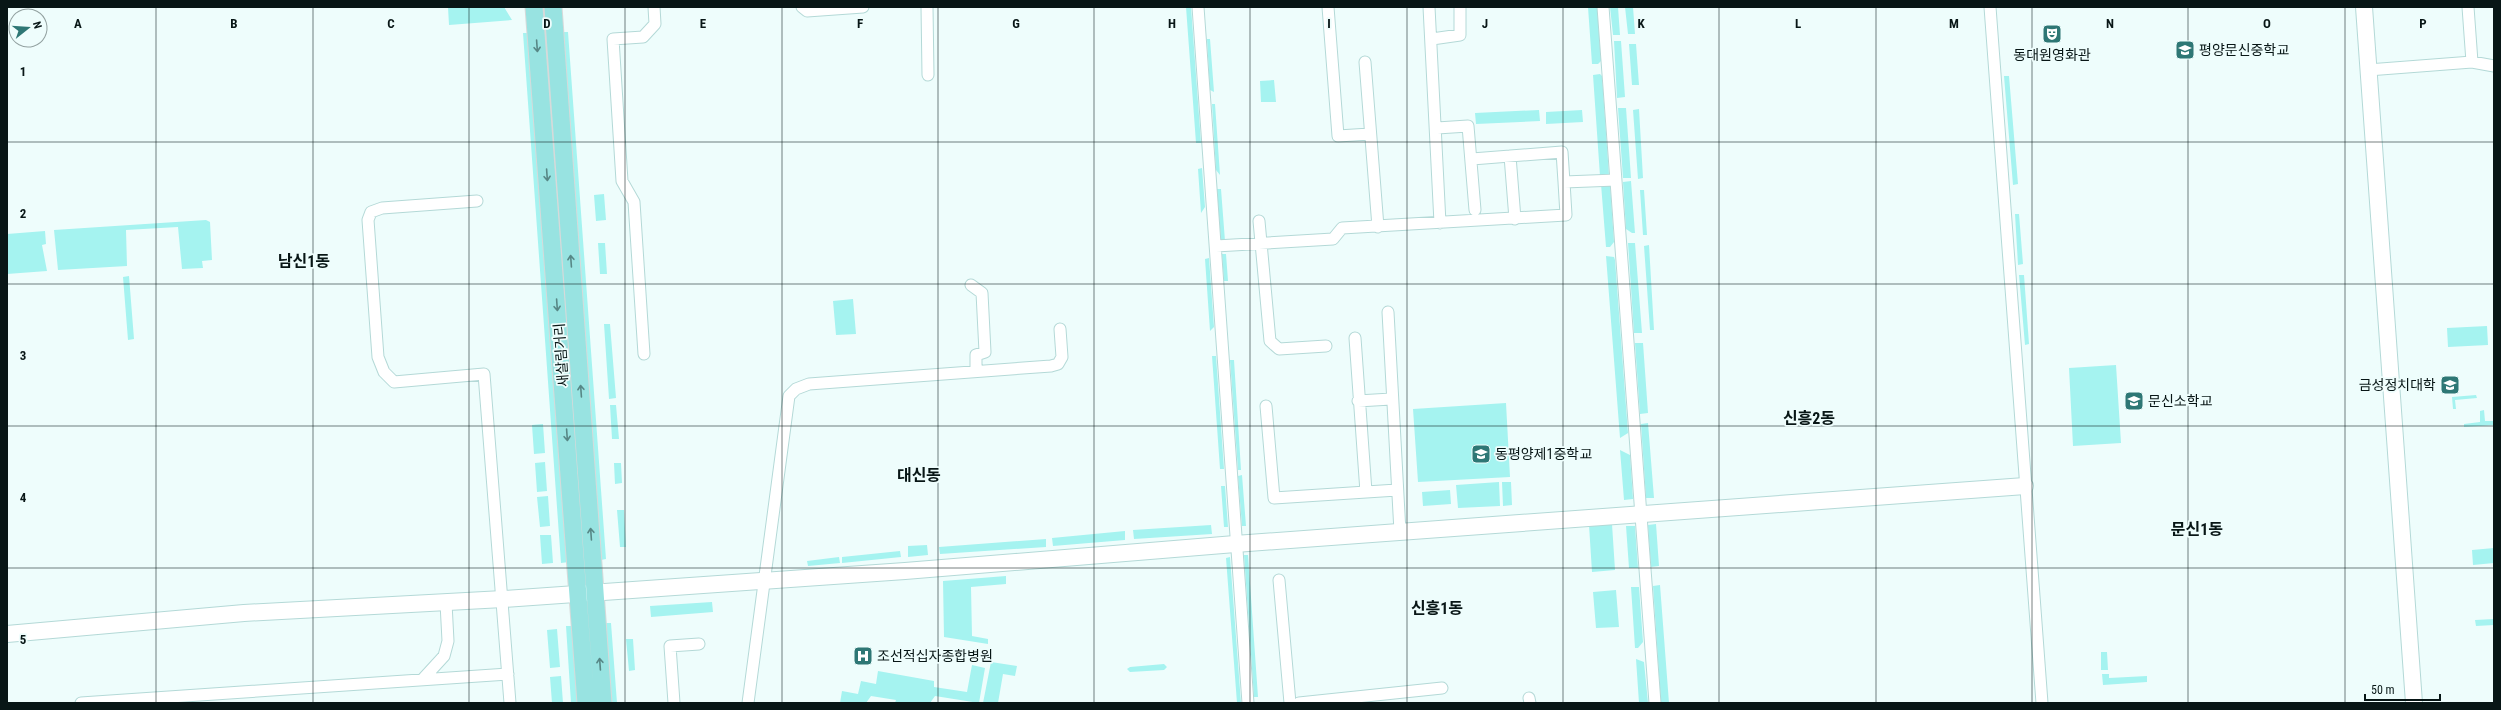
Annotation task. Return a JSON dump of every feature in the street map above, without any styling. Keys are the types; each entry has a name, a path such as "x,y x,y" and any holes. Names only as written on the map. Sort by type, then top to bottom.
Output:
{"main road":[{"name":"새살림거리","path":"534,7 586,703"},
{"name":"새살림거리","path":"553,7 603,703"}],"street":[{"path":"644,354 634,202 622,181 613,39 644,37 655,24 654,7"},
{"path":"802,7 807,11 863,7"},
{"path":"927,7 928,75"},
{"path":"1198,7 1216,246 1235,544 1248,703"},
{"path":"1328,7 1338,136 1370,134"},
{"path":"1429,7 1437,128 1440,223"},
{"path":"1432,39 1460,35 1460,7"},
{"path":"1603,7 1655,703"},
{"path":"1990,7 2042,703"},
{"path":"2364,7 2414,703"},
{"path":"2468,7 2472,62"},
{"path":"1365,62 1378,227"},
{"path":"2368,70 2472,62 2494,66"},
{"path":"1437,128 1468,126 1472,159 1475,210"},
{"path":"1216,246 1332,239 1342,228 1566,216 1562,152 1472,159"},
{"path":"1510,156 1515,218"},
{"path":"1564,182 1616,180"},
{"path":"477,202 382,208 372,212 368,220 378,357 384,372 394,382 484,374 510,703"},
{"path":"1259,221 1270,341 1279,349 1326,346"},
{"path":"971,285 982,293 985,352 976,355 976,370"},
{"path":"1388,312 1391,399 1400,532"},
{"path":"748,703 789,396 796,389 809,384 1058,364 1062,357 1060,329"},
{"path":"1355,338 1358,401 1366,492"},
{"path":"1358,401 1391,399"},
{"path":"1266,406 1274,498 1397,490"},
{"path":"7,634 244,613 446,603 765,579 905,571 1235,544 2025,486"},
{"path":"1279,580 1290,703"},
{"path":"422,680 444,656 448,641 446,603"},
{"path":"674,703 670,646 699,644"},
{"path":"81,703 508,674"},
{"path":"1299,703 1356,700 1442,688"}],"shaded area":[{"path":"448,7 504,7 512,20 449,25"},
{"path":"1186,7 1191,7 1201,143 1196,143"},
{"path":"1588,7 1597,7 1601,61 1598,64 1592,64"},
{"path":"1610,7 1618,7 1620,35 1613,35"},
{"path":"1625,7 1633,7 1635,34 1628,34"},
{"path":"563,32 568,32 606,559 601,560"},
{"path":"523,33 531,33 569,562 561,563"},
{"path":"1207,39 1210,39 1214,92 1210,90"},
{"path":"1614,41 1621,41 1625,97 1617,98"},
{"path":"1629,44 1636,44 1639,85 1632,85"},
{"path":"1600,74 1602,76 1609,175 1600,176 1593,75"},
{"path":"2004,76 2009,76 2018,184 2013,185"},
{"path":"1274,80 1276,102 1261,102 1260,81"},
{"path":"1212,104 1215,104 1220,175 1216,170"},
{"path":"1618,108 1626,108 1631,178 1623,178"},
{"path":"1639,109 1643,178 1638,179 1633,110"},
{"path":"1539,110 1540,121 1476,124 1475,113"},
{"path":"1582,110 1583,122 1546,124 1546,112"},
{"path":"1202,168 1205,207 1201,213 1198,169"},
{"path":"1631,181 1635,233 1632,233 1626,229 1623,182"},
{"path":"1601,184 1610,184 1614,242 1610,247 1606,247"},
{"path":"1217,189 1221,189 1225,241 1221,241"},
{"path":"1640,190 1644,190 1647,235 1643,235"},
{"path":"604,194 606,220 596,221 594,195"},
{"path":"2015,214 2019,214 2023,264 2018,265"},
{"path":"206,220 210,222 212,260 202,261 203,268 182,269 178,227 126,230 127,266 58,270 54,230"},
{"path":"45,231 46,244 42,245 47,271 7,274 7,234"},
{"path":"598,243 605,243 607,274 600,274"},
{"path":"1628,243 1635,243 1642,333 1634,333"},
{"path":"1649,245 1654,330 1650,330 1644,246"},
{"path":"1222,254 1226,254 1228,281 1224,281"},
{"path":"1606,256 1614,257 1615,260 1628,433 1620,438"},
{"path":"1209,258 1214,327 1210,331 1205,259"},
{"path":"2019,275 2024,275 2029,344 2025,345"},
{"path":"129,276 134,339 128,340 123,277"},
{"path":"853,299 856,334 836,335 833,301"},
{"path":"604,324 610,324 616,398 609,399"},
{"path":"2487,326 2488,345 2448,347 2447,328"},
{"path":"1635,343 1643,343 1648,413 1640,414"},
{"path":"1212,356 1216,356 1224,469 1220,469"},
{"path":"1230,360 1234,360 1241,470 1238,470"},
{"path":"2116,365 2121,443 2073,446 2069,368"},
{"path":"2476,395 2477,398 2455,400 2456,409 2453,409 2452,397"},
{"path":"1506,403 1510,477 1418,482 1413,409"},
{"path":"610,405 616,405 619,439 612,439"},
{"path":"2484,410 2485,421 2494,421 2494,425 2464,427 2464,424 2480,422 2480,411"},
{"path":"1648,423 1654,498 1646,498 1641,424"},
{"path":"543,424 545,453 534,454 532,425"},
{"path":"1620,450 1630,455 1633,499 1624,500"},
{"path":"545,462 547,491 537,492 535,463"},
{"path":"614,463 621,463 622,483 615,484"},
{"path":"1242,475 1246,526 1242,526 1238,476"},
{"path":"1499,482 1500,506 1458,508 1456,485"},
{"path":"1502,482 1511,482 1512,505 1503,506"},
{"path":"1221,486 1225,486 1228,527 1224,527"},
{"path":"1450,490 1451,504 1423,506 1422,492"},
{"path":"548,496 550,526 540,527 537,497"},
{"path":"617,510 624,510 626,547 620,547"},
{"path":"1612,524 1615,570 1592,572 1589,525"},
{"path":"1656,524 1659,566 1651,567 1648,525"},
{"path":"1211,525 1212,534 1134,539 1133,530"},
{"path":"1626,526 1635,526 1638,568 1629,568"},
{"path":"1125,531 1125,540 1053,546 1052,538"},
{"path":"540,535 551,535 553,563 542,564"},
{"path":"1046,539 1046,547 940,554 939,547"},
{"path":"927,545 928,555 908,557 908,546"},
{"path":"2494,548 2494,563 2473,565 2472,550"},
{"path":"900,551 901,557 842,563 842,557"},
{"path":"1244,555 1248,555 1258,697 1254,697"},
{"path":"839,557 840,563 808,566 807,561"},
{"path":"1230,557 1241,703 1237,703 1226,558"},
{"path":"1006,576 1006,584 971,587 972,636 988,639 988,644 944,637 943,581"},
{"path":"1660,585 1669,703 1661,703 1653,586"},
{"path":"1631,587 1639,587 1643,642 1638,648 1635,648"},
{"path":"1616,590 1619,627 1596,628 1593,592"},
{"path":"712,602 713,612 651,617 650,606"},
{"path":"2494,619 2494,625 2476,626 2475,620"},
{"path":"605,623 611,623 617,703 611,703"},
{"path":"566,626 574,626 579,703 571,703"},
{"path":"557,629 560,667 550,668 547,630"},
{"path":"626,639 633,639 635,670 629,671"},
{"path":"2101,652 2107,652 2108,670 2101,670"},
{"path":"1636,659 1644,662 1648,703 1639,703"},
{"path":"991,662 1017,666 1015,676 1003,674 998,703 983,703"},
{"path":"1164,664 1167,667 1164,670 1130,672 1127,669 1130,667"},
{"path":"972,665 985,668 979,703 935,696 930,703 895,703 896,700 871,696 866,703 840,703 842,691 858,694 861,681 876,684 878,671 934,681 934,687 967,692"},
{"path":"2102,674 2109,674 2109,678 2147,676 2147,682 2103,685"},
{"path":"561,676 563,703 552,703 550,677"}],"place":[{"name":"동대원영화관","path":"2052,34"},
{"name":"평양문신중학교","path":"2185,50"},
{"name":"금성정치대학","path":"2450,385"},
{"name":"문신소학교","path":"2134,401"},
{"name":"동평양제1중학교","path":"1481,454"},
{"name":"조선적십자종합병원","path":"863,656"}],"district":[{"name":"남신1동","path":"304,261"},
{"name":"신흥2동","path":"1809,418"},
{"name":"대신동","path":"919,475"},
{"name":"문신1동","path":"2197,529"},
{"name":"신흥1동","path":"1437,608"}]}
